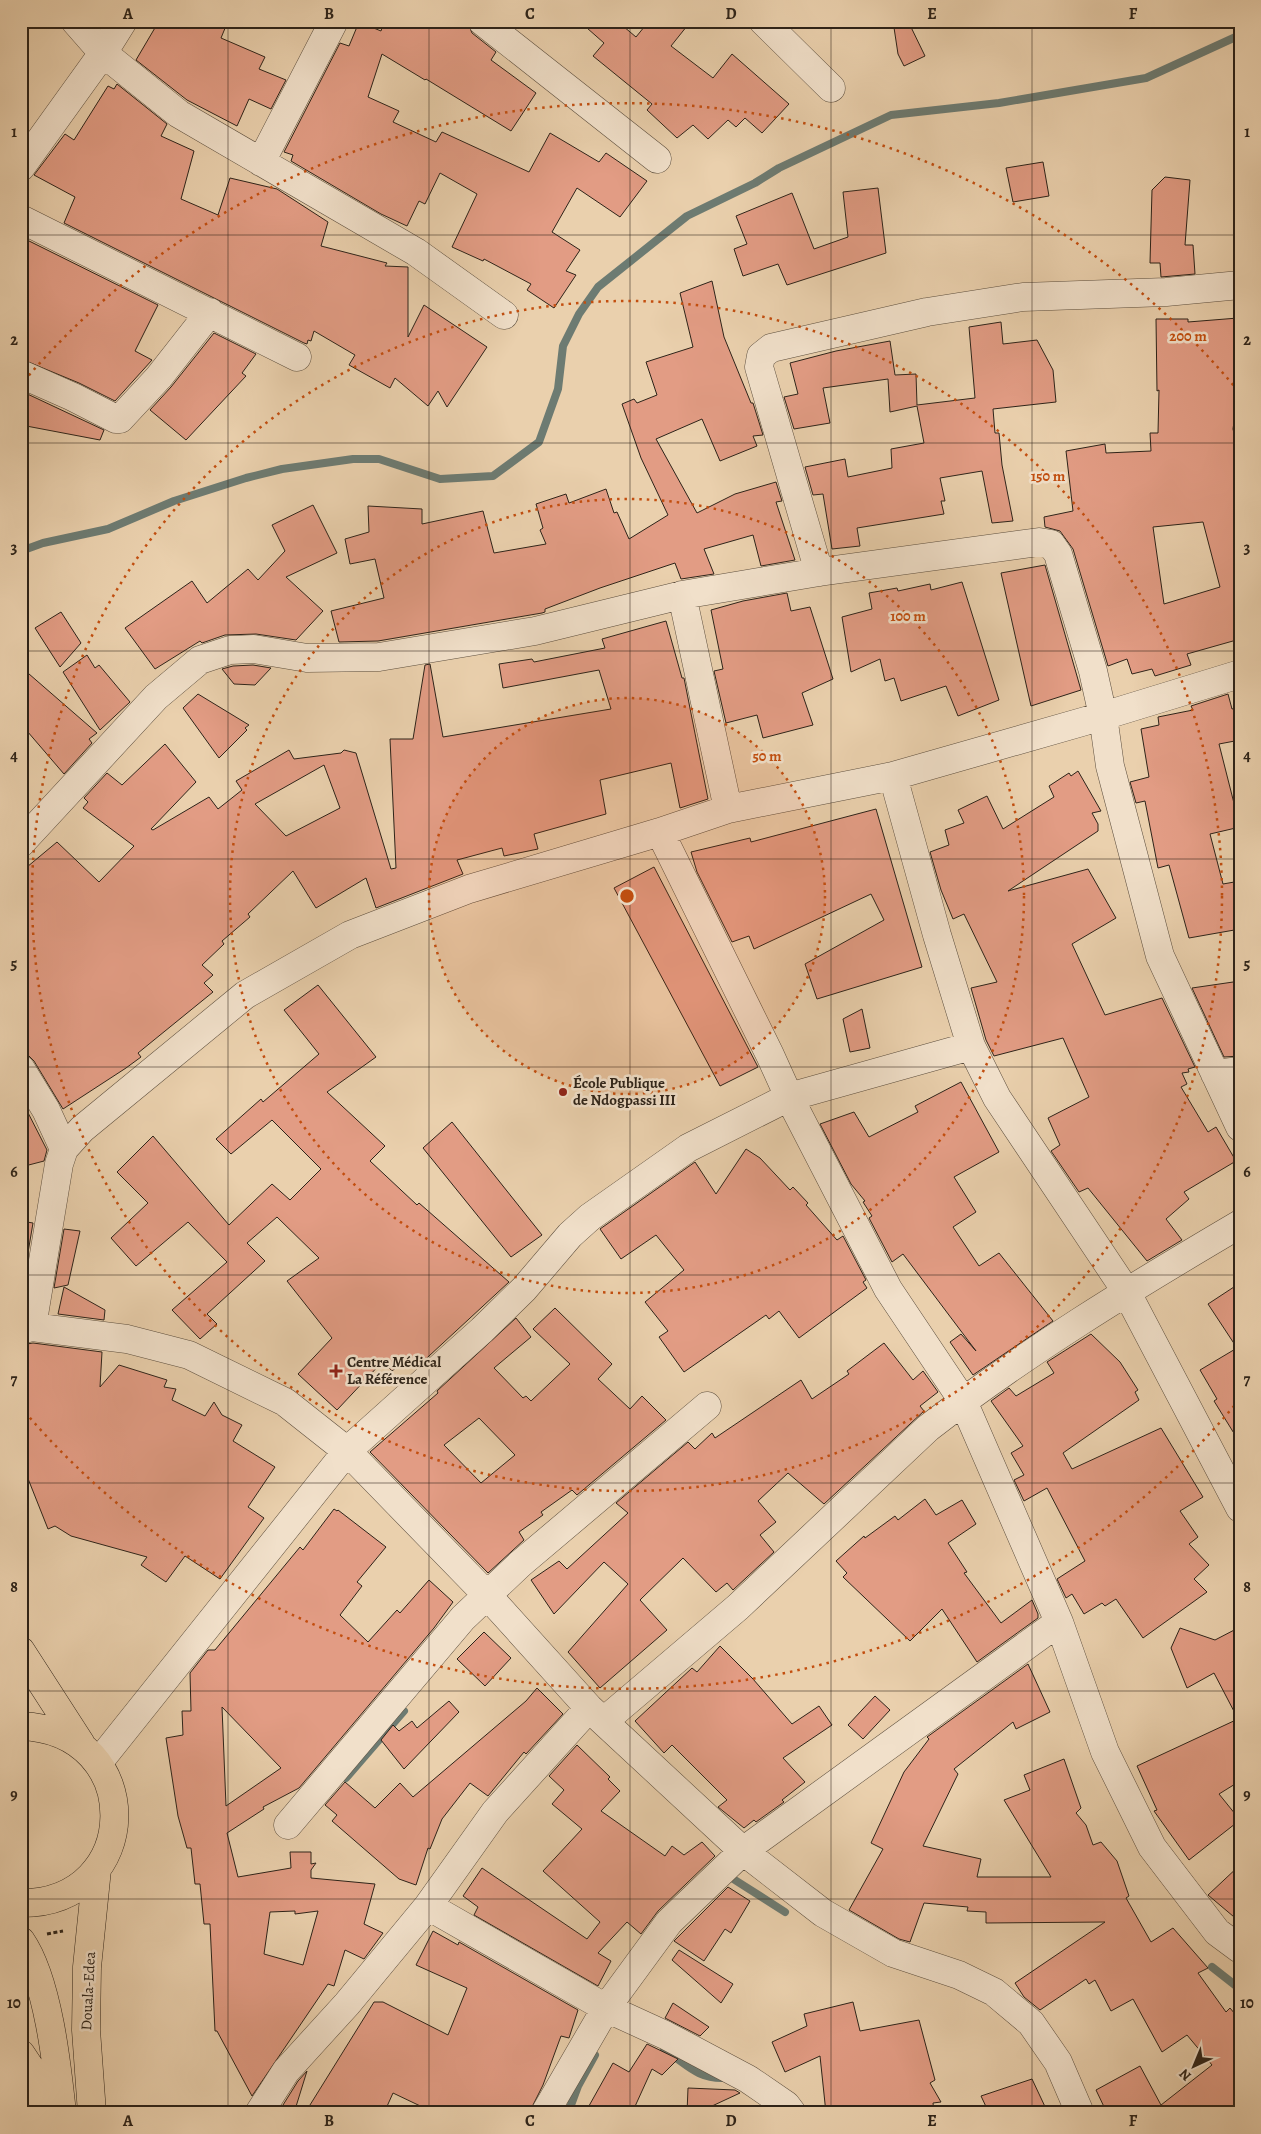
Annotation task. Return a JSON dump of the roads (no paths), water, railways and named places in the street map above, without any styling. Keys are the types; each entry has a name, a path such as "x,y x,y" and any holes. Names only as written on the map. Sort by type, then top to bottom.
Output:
{"highway":[{"path":"21,1651 91,1755 111,1790 114,1804 114,1827 109,1848 97,1869 80,1885 60,1898 38,1903 21,1903"},
{"path":"21,1726 42,1727 64,1735 91,1755"},
{"name":"Douala-Edea","path":"92,2113 86,2030 87,1967 97,1869"},
{"path":"23,1943 37,1974 56,2056 62,2113"},
{"path":"21,2054 31,2069 47,2113"}],"street":[{"path":"75,21 103,53 179,114 416,252 504,315"},
{"path":"21,167 103,53 123,21"},
{"path":"261,162 334,21"},
{"path":"482,21 657,159"},
{"path":"763,21 831,88"},
{"path":"21,219 297,357"},
{"path":"819,572 759,367 761,356 772,348 927,312 1023,297 1166,292 1240,286"},
{"path":"21,374 73,396 116,419 120,419 159,377 210,312"},
{"path":"21,843 156,697 200,660 230,650 254,649 307,658 379,657 534,631 682,595 819,572 1039,542 1051,544 1058,554 1061,563 1093,671 1104,716 1110,766 1160,956 1227,1072 1240,1127"},
{"path":"682,595 728,810"},
{"path":"1080,2113 1058,2062 1031,2023 994,1992 959,1975 893,1953 823,1913 743,1851 597,1714 487,1595 347,1451 285,1402 190,1355 127,1339 27,1328 59,1164 64,1149 82,1129 109,1106 245,995 350,935 469,889 728,810 893,776 1104,716 1240,674"},
{"path":"893,776 937,935 971,1046 997,1098 1126,1291 1240,1508"},
{"path":"660,832 766,1046 789,1097 888,1289 963,1401 1059,1622 1105,1752 1152,1847 1217,1932 1240,1949"},
{"path":"91,1755 347,1451 482,1330 524,1289 570,1236 590,1217 688,1148 789,1097 971,1046"},
{"path":"21,1069 46,1110 64,1149"},
{"path":"259,2113 286,2071 347,2004 428,1906 495,1812 597,1714 738,1607 928,1428 963,1401 1126,1291 1240,1224"},
{"path":"288,1825 463,1618 520,1564 707,1406"},
{"path":"545,2113 606,2008 669,1922 743,1851 1059,1622"},
{"path":"428,1906 606,2008 748,2079 786,2105 792,2113"}],"waterway":[{"path":"21,551 43,543 108,529 174,501 246,478 282,469 353,459 379,459 440,479 493,476 539,442 558,389 563,346 579,314 598,287 687,216 755,183 779,168 891,115 999,103 1146,78 1240,35"},
{"path":"346,1778 404,1711"},
{"path":"726,1876 785,1912"},
{"path":"1212,1967 1240,1989"},
{"path":"664,2050 698,2073 714,2078 724,2078"},
{"path":"568,2113 578,2086 595,2055"}],"place":[{"name":"École Publique de Ndogpassi III","path":"563,1092"},
{"name":"Centre Médical La Référence","path":"336,1371"}]}
